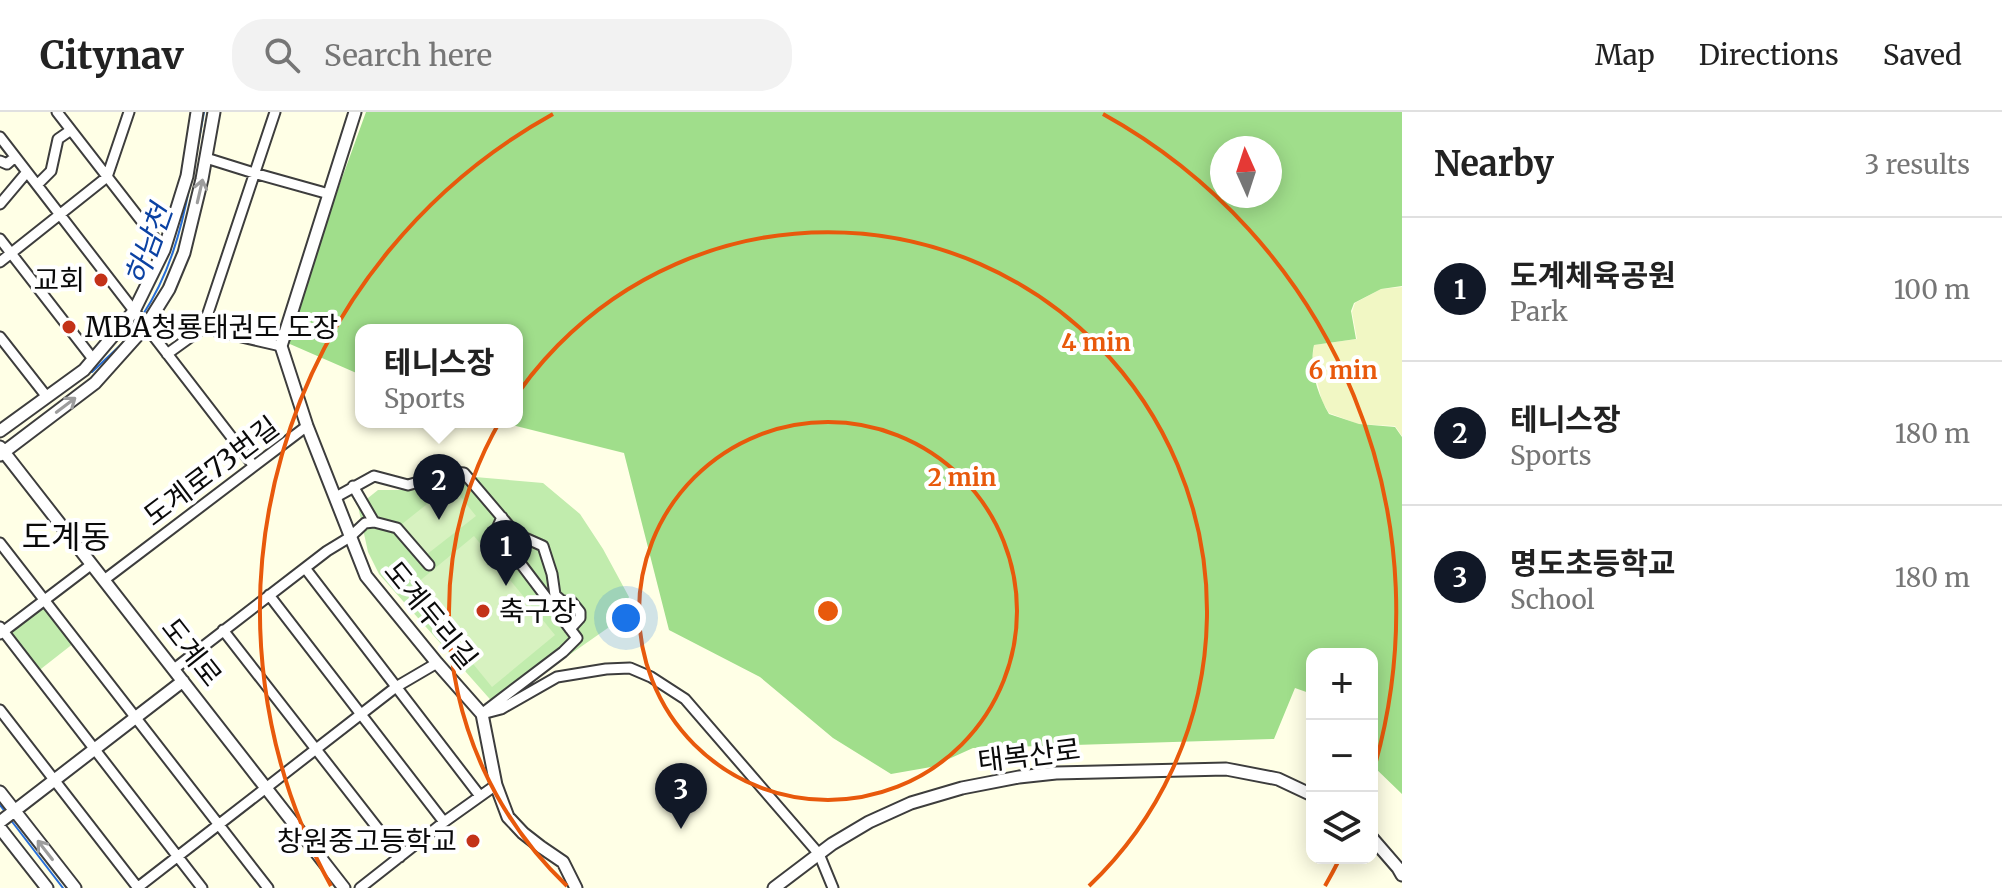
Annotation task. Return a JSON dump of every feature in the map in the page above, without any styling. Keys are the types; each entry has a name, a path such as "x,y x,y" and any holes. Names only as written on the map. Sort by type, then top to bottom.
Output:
{"street":[{"path":"57,112 164,250"},
{"path":"0,262 107,177 129,112"},
{"path":"1,451 95,383 140,319 187,176 197,112"},
{"path":"0,431 84,370 169,289 184,253 214,112"},
{"path":"167,354 203,328 275,112"},
{"path":"203,328 281,346 355,112"},
{"path":"37,185 51,171 58,139 71,130"},
{"path":"0,137 253,465"},
{"path":"0,161 7,164 15,157"},
{"path":"206,158 329,194"},
{"path":"0,204 27,172"},
{"path":"0,239 93,359"},
{"path":"0,337 47,397"},
{"name":"도계두리길","path":"281,346 307,426 366,576 482,714"},
{"path":"84,370 95,383"},
{"name":"도계로73번길","path":"104,580 307,426"},
{"name":"도계로","path":"1,451 344,888"},
{"path":"336,497 374,476 408,485 453,472 464,473 516,534 543,546 555,595 562,601 572,602 580,612 580,618 570,629"},
{"path":"353,486 374,522"},
{"path":"482,714 577,638 496,531 502,517"},
{"path":"174,669 365,523 397,528 429,565"},
{"path":"0,543 268,888"},
{"path":"92,564 1,631 202,888"},
{"path":"305,568 480,796"},
{"path":"269,595 444,822"},
{"path":"223,630 400,857"},
{"path":"0,710 138,888 396,687 437,663"},
{"path":"482,714 501,709 557,677 630,668 651,677 685,699 819,854 833,888"},
{"path":"6,819 183,681"},
{"path":"482,714 496,785 508,817 523,833 563,862 576,888"},
{"name":"태복산로","path":"774,888 869,822 911,803 962,788 1019,777 1056,773 1226,769 1278,779 1306,792"},
{"path":"360,888 496,785"},
{"path":"0,792 6,819 47,888"},
{"path":"6,819 75,888"},
{"path":"1378,845 1402,875"}],"green space":[{"path":"366,112 1402,112 1402,286 1381,289 1354,303 1351,311 1356,339 1314,345 1313,371 1329,414 1359,424 1395,427 1402,437 1402,794 1378,771 1378,648 1306,648 1306,692 1295,688 1274,739 973,748 931,767 891,774 833,738 760,677 669,630 624,453 523,428 523,324 355,324 355,372 283,341"},
{"path":"1402,287 1402,436 1395,426 1358,424 1329,413 1322,401 1312,361 1314,345 1357,339 1352,312 1355,303 1381,289"},
{"path":"475,477 543,483 580,514 629,597 615,623 496,706 379,574 368,552 358,506 378,490 417,490"},
{"path":"451,485 476,516 426,555 402,524"},
{"name":"축구장","path":"474,536 555,635 492,687 411,588"},
{"path":"45,606 74,643 37,672 8,635"}],"waterway":[{"name":"하남천","path":"197,150 204,112"},
{"name":"하남천","path":"142,316 160,285 173,253 190,184"},
{"name":"하남천","path":"92,372 127,339 138,321"},
{"name":"하남천","path":"0,805 7,814"},
{"name":"하남천","path":"10,819 63,888"}],"place":[{"name":"교회","path":"101,280"},
{"name":"MBA청룡태권도 도장","path":"69,327"},
{"name":"테니스장","path":"439,520"},
{"name":"도계체육공원","path":"506,586"},
{"name":"축구장","path":"483,611"},
{"name":"명도초등학교","path":"681,829"},
{"name":"창원중고등학교","path":"473,841"}],"district":[{"name":"도계동","path":"66,537"}]}
